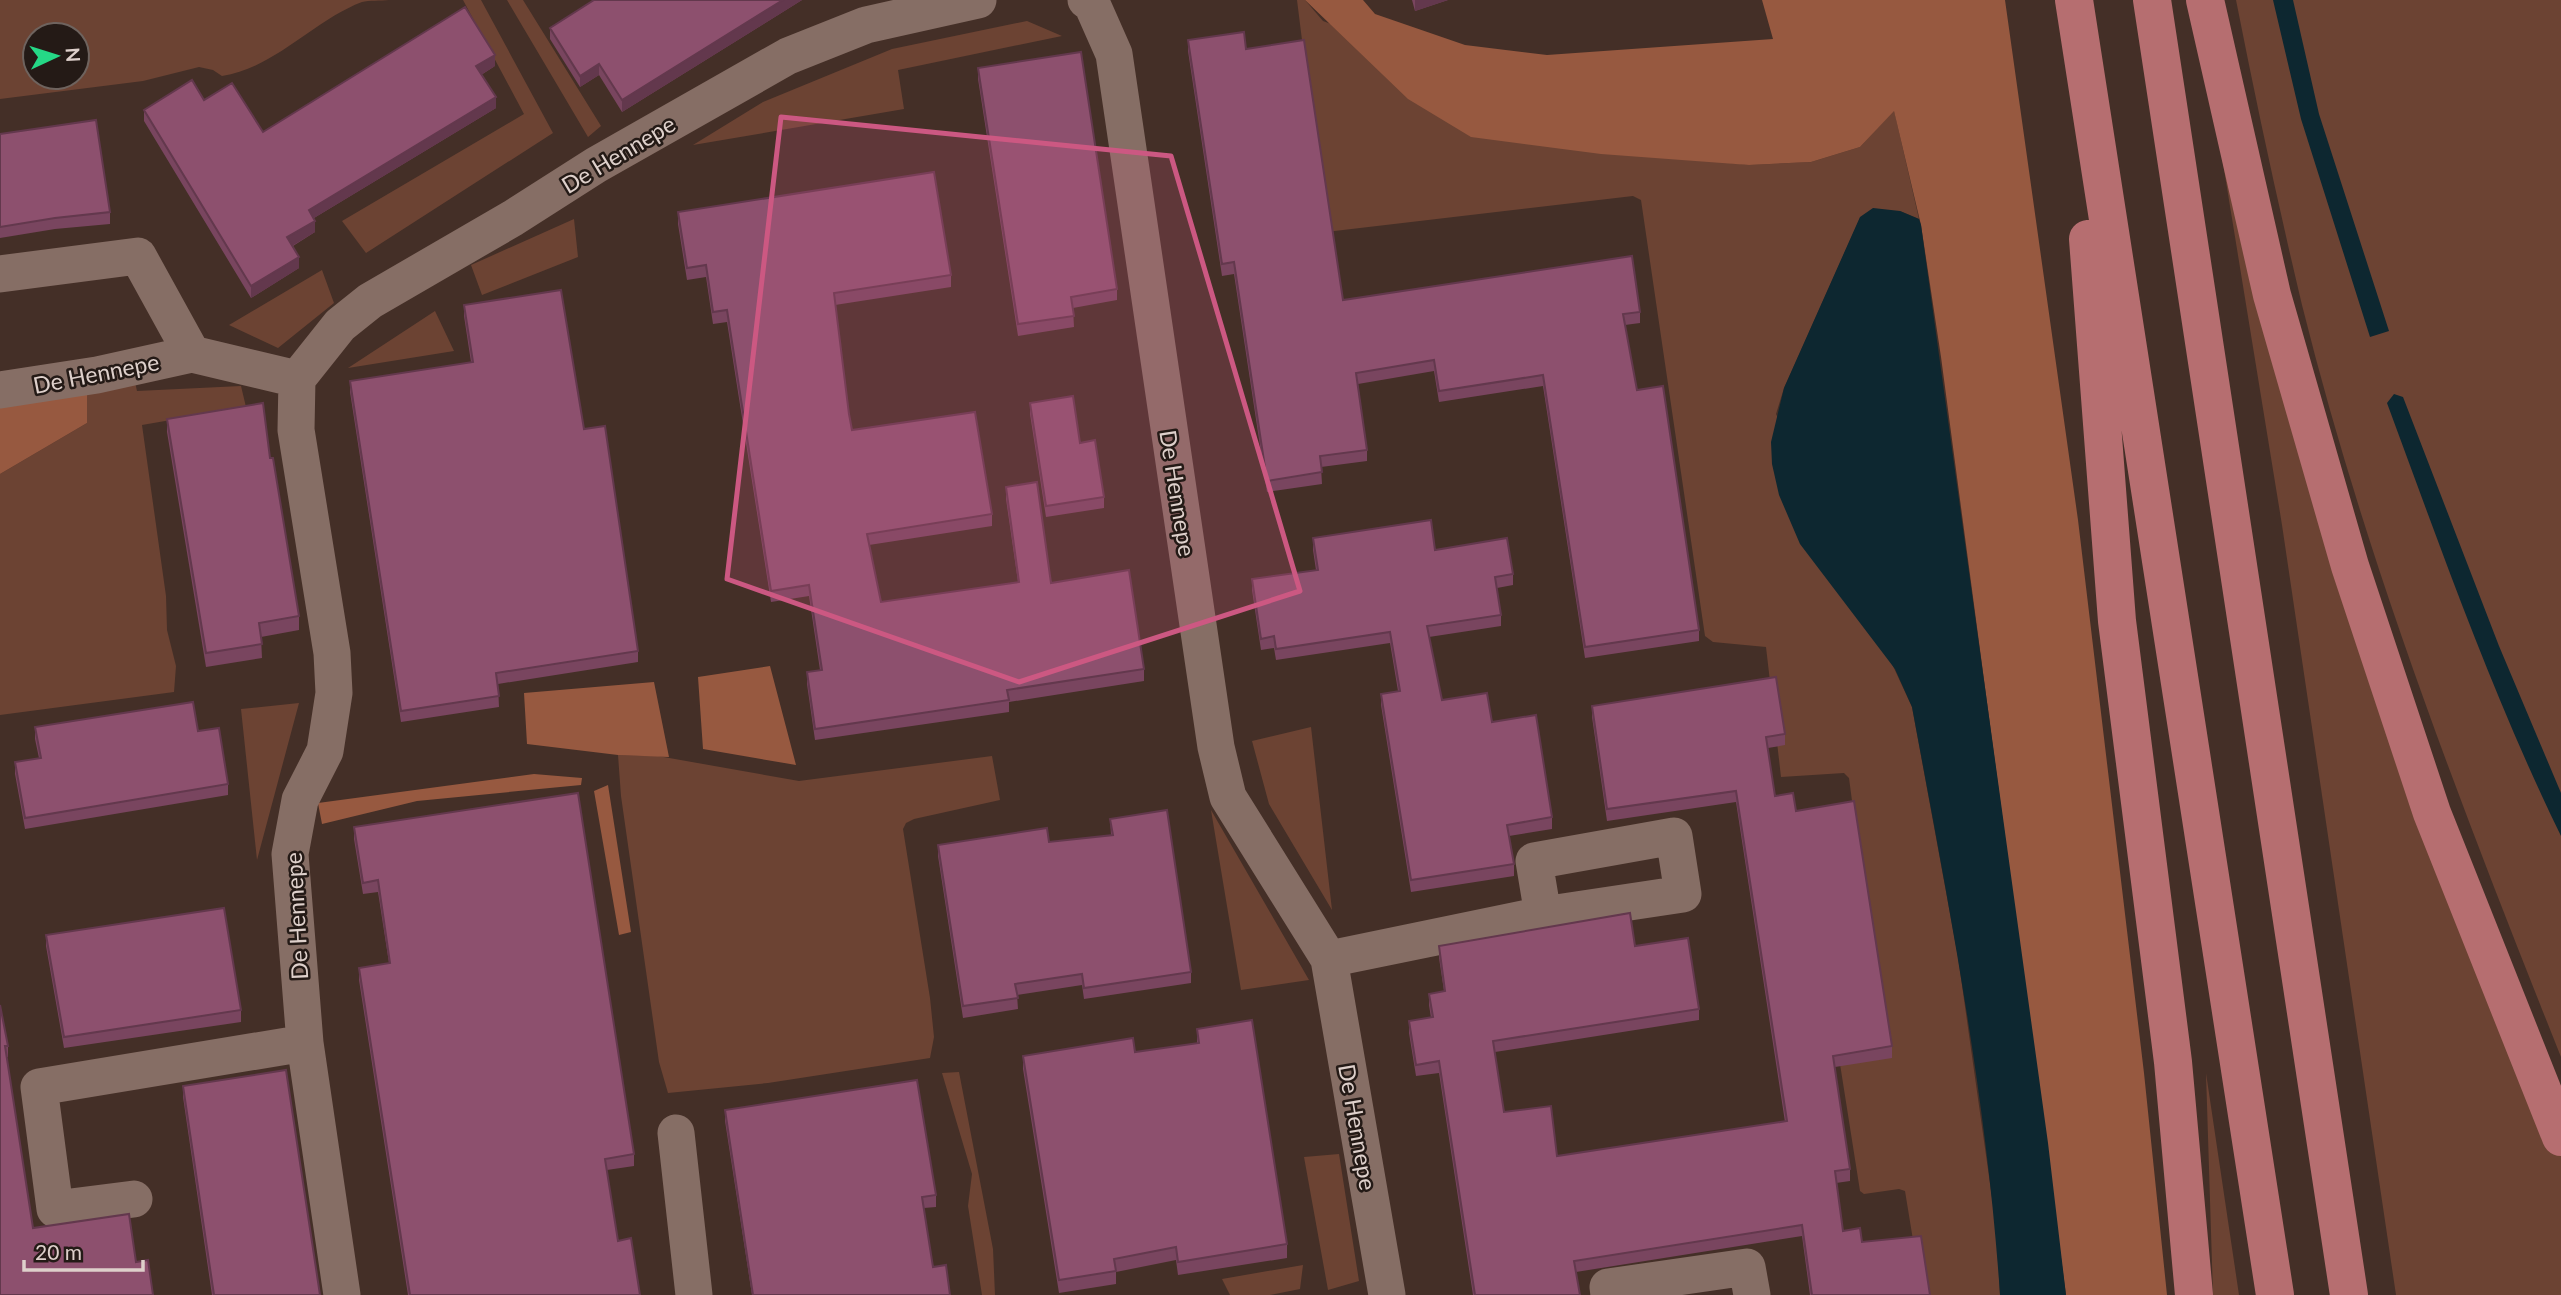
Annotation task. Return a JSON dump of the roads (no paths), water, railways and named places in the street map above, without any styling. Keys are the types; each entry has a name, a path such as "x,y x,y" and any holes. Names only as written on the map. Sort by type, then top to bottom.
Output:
{"highway":[{"path":"2072,0 2117,621 2173,1062 2194,1295"},
{"path":"2072,0 2275,1295"},
{"path":"2152,0 2349,1295"},
{"path":"2206,0 2269,283 2350,566 2432,813 2561,1137"}],"street":[{"name":"De Hennepe","path":"342,1295 305,1043 290,855 299,800 325,751 334,693 332,653 296,430 297,379 340,325 370,301 513,218 596,165 788,55 866,25 978,0"},
{"name":"De Hennepe","path":"1090,1 1114,54 1216,747 1228,797 1329,959 1387,1295"},
{"name":"De Hennepe","path":"0,274 138,256 192,354"},
{"name":"De Hennepe","path":"0,390 97,376 192,354 297,379"},
{"path":"1329,959 1543,915"},
{"path":"134,1199 55,1209 38,1087 305,1043"},
{"path":"676,1133 694,1295"},
{"path":"1609,1295 1608,1287 1747,1267 1752,1295"}],"water":[{"path":"2273,0 2293,0 2319,114 2389,331 2370,337 2301,119"},
{"path":"1873,208 1900,211 1919,219 1921,225 2048,1143 2066,1295 2000,1295 1976,1073 1912,707 1895,669 1800,544 1779,495 1772,464 1771,442 1784,388 1860,217"},
{"path":"2394,394 2403,397 2499,646 2561,793 2561,836 2490,676 2448,568 2387,403"}]}
